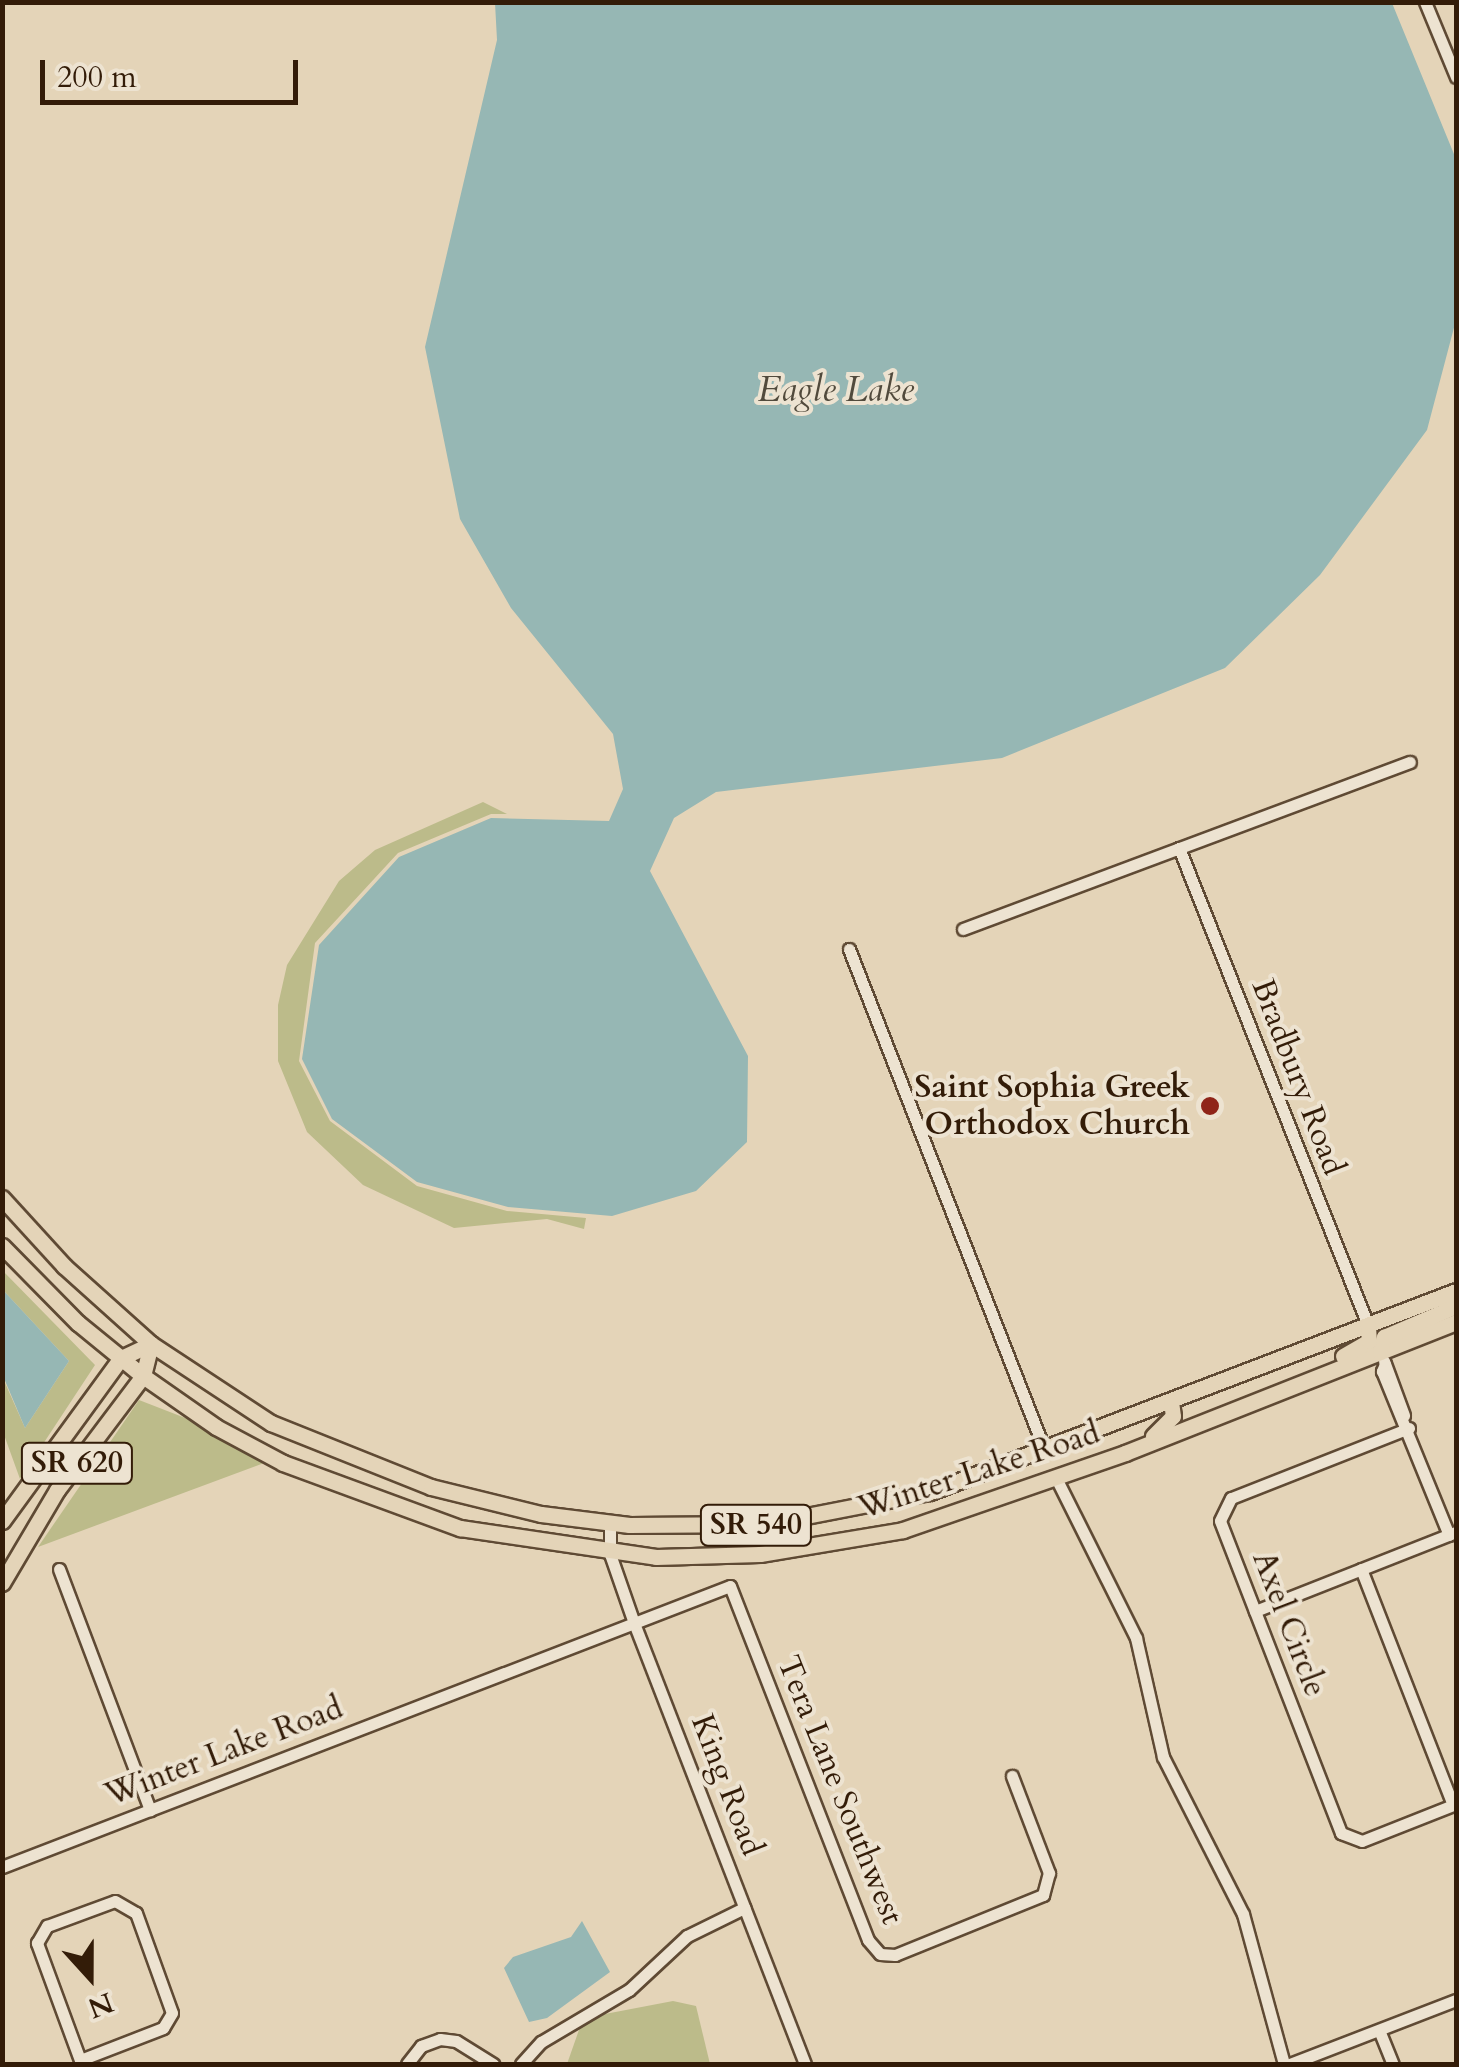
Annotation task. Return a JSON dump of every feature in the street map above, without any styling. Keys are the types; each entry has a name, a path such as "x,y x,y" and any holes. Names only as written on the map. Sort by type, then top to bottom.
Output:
{"main road":[{"name":"SR 540","path":"2,1198 64,1266 151,1344"},
{"name":"SR 540","path":"2,1246 121,1358"},
{"name":"Winter Lake Road","path":"151,1344 246,1409 349,1459 458,1495 610,1523 722,1527 854,1510 930,1492 1456,1291"},
{"path":"1383,1358 1384,1337 1456,1306"},
{"name":"Winter Lake Road","path":"121,1358 216,1428 352,1493 497,1537 610,1554 692,1558 847,1541 903,1530 1091,1466 1262,1399 1383,1358 1456,1322"},
{"path":"1262,1399 1281,1380 1359,1350 1370,1337 1368,1326"},
{"name":"SR 620","path":"2,1522 121,1358 151,1344"},
{"name":"SR 620","path":"2,1584 58,1490 143,1376 151,1344"},
{"path":"1091,1466 1165,1430 1172,1402"}],"street":[{"path":"1425,2 1456,77"},
{"path":"963,929 1410,762"},
{"name":"Bradbury Road","path":"1178,848 1368,1326"},
{"path":"848,949 1045,1451"},
{"path":"1255,1610 1453,1533 1382,1371 1383,1358"},
{"name":"Axel Circle","path":"1409,1428 1222,1508 1220,1520 1341,1833 1362,1841 1455,1805"},
{"path":"1056,1478 1136,1638 1163,1756 1243,1914 1287,2064 1456,2000"},
{"name":"King Road","path":"610,1523 610,1554 634,1623 805,2064"},
{"path":"59,1569 150,1810"},
{"path":"1362,1569 1455,1805"},
{"name":"Winter Lake Road","path":"2,1867 730,1586"},
{"name":"Tera Lane Southwest","path":"730,1586 868,1940 880,1954 894,1955 1044,1895 1049,1873 1012,1776"},
{"path":"122,1901 136,1913 172,2013 164,2028 74,2062 36,1943 46,1926 122,1901"},
{"path":"521,2064 541,2042 629,1990 686,1936 744,1908"},
{"path":"1380,2030 1393,2064"},
{"path":"406,2064 421,2046 440,2039 456,2041 492,2064"}],"shaded area":[{"path":"483,802 507,814 491,814 398,853 315,943 299,1061 330,1121 417,1186 507,1211 586,1218 584,1229 547,1219 454,1228 363,1185 307,1132 278,1061 278,1005 287,965 339,881 375,850"},
{"path":"3,1271 95,1365 20,1479 3,1432 2,1376 25,1428 69,1361 3,1290"},
{"path":"139,1400 193,1421 264,1463 38,1547"},
{"path":"673,2001 696,2006 710,2064 567,2064 580,2027 605,2014"}],"water":[{"name":"Eagle Lake","path":"495,3 1392,3 1456,159 1456,320 1427,430 1320,575 1225,668 1002,758 716,792 674,818 650,871 748,1056 747,1142 696,1191 612,1216 508,1207 417,1182 332,1119 302,1059 319,945 399,857 491,818 609,821 623,789 613,734 511,608 460,519 425,347 497,40"},
{"path":"3,1290 69,1361 25,1428 3,1376"},
{"path":"582,1921 610,1972 547,2018 529,2022 504,1968 513,1957 571,1937"}],"place":[{"name":"Saint Sophia Greek Orthodox Church","path":"1210,1106"}]}
